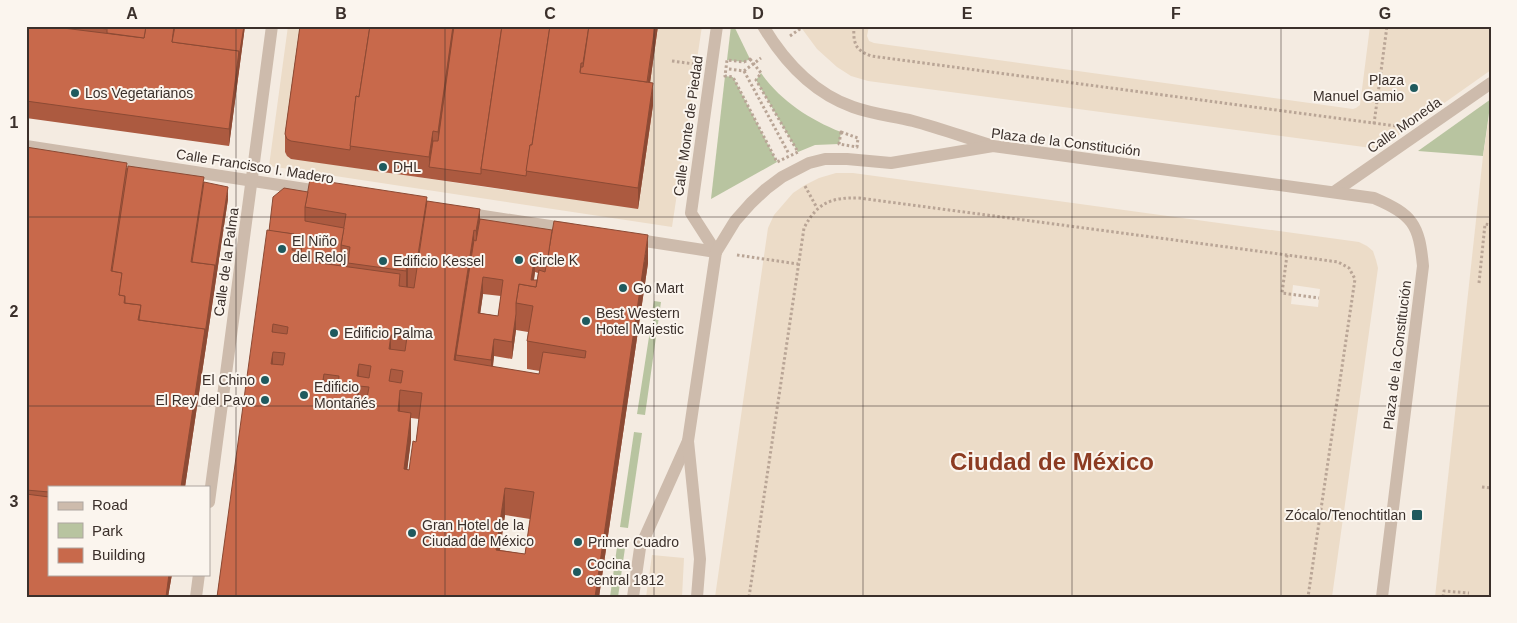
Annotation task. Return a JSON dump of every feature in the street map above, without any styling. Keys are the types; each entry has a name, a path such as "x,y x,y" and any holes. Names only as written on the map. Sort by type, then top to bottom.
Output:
{"street":[{"name":"Calle de la Palma","path":"210,495 272,26"},
{"name":"Calle Monte de Piedad","path":"716,252 691,213 717,26"},
{"path":"763,26 776,47 809,82 832,98 852,107 912,121 992,146"},
{"name":"Calle Moneda","path":"1334,192 1491,83"},
{"name":"Calle Francisco I. Madero","path":"26,146 333,193"},
{"name":"Plaza de la Constitución","path":"697,597 700,559 688,441 716,252 736,221 766,189 796,169 809,163 825,159 847,159 891,163 992,146 1374,198 1398,208 1412,223 1420,241 1423,266 1382,597"},
{"path":"450,211 586,232"},
{"path":"624,238 716,252"},
{"path":"633,597 640,548 688,441"},
{"path":"196,597 199,576"}],"path":[{"path":"672,61 744,71 804,26"},
{"path":"854,26 856,46 860,52 871,56 1423,130"},
{"path":"1374,124 1387,26"},
{"path":"1475,26 1491,28"},
{"path":"750,59 754,64 761,73 756,80 798,152 776,162 734,77 725,76 727,60 744,62 750,59"},
{"path":"744,71 817,208"},
{"path":"749,597 804,228 817,208 831,200 859,198 1338,262 1349,268 1355,279 1308,597"},
{"path":"1479,283 1485,224 1491,225"},
{"path":"716,252 798,264"},
{"path":"1287,255 1282,293 1319,298"},
{"path":"1482,487 1491,488"},
{"path":"1444,597 1444,591 1469,593"}],"green space":[{"path":"731,26 734,26 750,59 744,62 727,60"},
{"path":"761,73 777,92 796,108 841,132 839,144 815,145 798,152 756,80"},
{"path":"725,76 733,77 777,162 711,199"},
{"path":"1491,99 1483,156 1418,151"},
{"path":"654,301 661,302 645,415 637,414 651,324 653,324 655,312 652,312"},
{"path":"634,432 642,433 628,528 620,527"},
{"path":"618,540 626,541 618,597 610,597"}],"shaded area":[{"path":"288,26 303,26 285,152 289,158 526,193 647,104 658,26 702,26 672,227 269,166"},
{"path":"800,26 869,26 867,36 869,41 874,43 1353,109 1360,105 1370,26 1491,26 1491,70 1379,149 868,81 851,76 837,67 817,49"},
{"path":"1491,104 1491,597 1435,597 1483,156"},
{"path":"836,173 853,173 1359,242 1367,246 1373,251 1378,268 1332,597 715,597 768,228 774,215 793,193 819,178","holes":["1293,285 1320,289 1318,307 1291,304"]},
{"path":"652,555 684,558 682,597 665,595 664,597 646,597"}],"building":[{"path":"26,26 63,26 63,28 144,38 146,26 174,26 172,42 239,51 229,129 26,101"},
{"path":"85,26 106,26 106,29"},
{"path":"107,26 146,26 144,38 107,33"},
{"path":"175,26 244,26 239,57 239,51 172,42"},
{"path":"300,26 370,26 359,97 356,96 350,150 287,139 285,134"},
{"path":"370,26 453,26 438,132 433,131 429,157 350,146 356,96 359,97"},
{"path":"454,26 502,26 481,174 429,167 433,141 438,141"},
{"path":"502,26 550,26 526,176 481,169"},
{"path":"550,26 589,26 580,72 653,83 638,188 526,171 530,145 532,145"},
{"path":"589,26 655,26 647,82 580,73 581,67 583,67"},
{"path":"26,147 127,163 111,271 122,273 119,295 125,296 124,303 141,305 138,320 205,329 181,486 48,486 48,492 26,490"},
{"path":"128,166 204,177 191,262 215,265 205,334 205,329 139,320 141,305 125,303 125,296 119,295 122,273 112,271"},
{"path":"310,179 427,197 417,261 408,259 406,271 348,263 350,247 341,245 346,214 305,207"},
{"path":"204,182 228,187 215,270 215,265 192,262"},
{"path":"284,188 308,192 305,221 344,228 340,266 300,260 302,245 294,244 294,234 269,231 273,197"},
{"path":"427,201 480,209 476,231 474,230 454,360 539,374 543,352 585,358 586,351 527,341 533,306 516,303 519,284 536,287 539,270 545,272 554,221 648,235 595,597 217,597 267,230 294,234 292,250 300,251 298,260 400,274 399,286 414,288","holes":["273,324 288,327 287,334 272,332","391,335 407,337 405,351 389,349","273,352 285,353 283,365 271,364","359,364 371,366 369,378 357,376","391,369 403,371 401,383 389,381","324,374 339,376 337,394 321,392","359,386 369,387 367,398 357,397","400,390 422,393 416,442 413,441 409,470 404,469 411,413 398,411","505,488 534,492 525,554 496,550"]},
{"path":"480,219 552,230 548,257 535,255 531,280 537,280 536,287 519,284 512,342 494,339 491,360 456,355 474,240 476,241","holes":["483,277 503,280 498,316 478,313"]},
{"path":"26,494 48,497 48,576 169,576 166,597 26,597"}],"place":[{"name":"Plaza Manuel Gamio","path":"1414,88"},
{"name":"Los Vegetarianos","path":"75,93"},
{"name":"DHL","path":"383,167"},
{"name":"El Niño del Reloj","path":"282,249"},
{"name":"Circle K","path":"519,260"},
{"name":"Edificio Kessel","path":"383,261"},
{"name":"Go Mart","path":"623,288"},
{"name":"Best Western Hotel Majestic","path":"586,321"},
{"name":"Edificio Palma","path":"334,333"},
{"name":"El Chino","path":"265,380"},
{"name":"Edificio Montañés","path":"304,395"},
{"name":"El Rey del Pavo","path":"265,400"},
{"name":"Zócalo/Tenochtitlan","path":"1417,515"},
{"name":"Gran Hotel de la Ciudad de México","path":"412,533"},
{"name":"Primer Cuadro","path":"578,542"},
{"name":"Cocina central 1812","path":"577,572"}],"district":[{"name":"Ciudad de México","path":"1052,462"}]}
